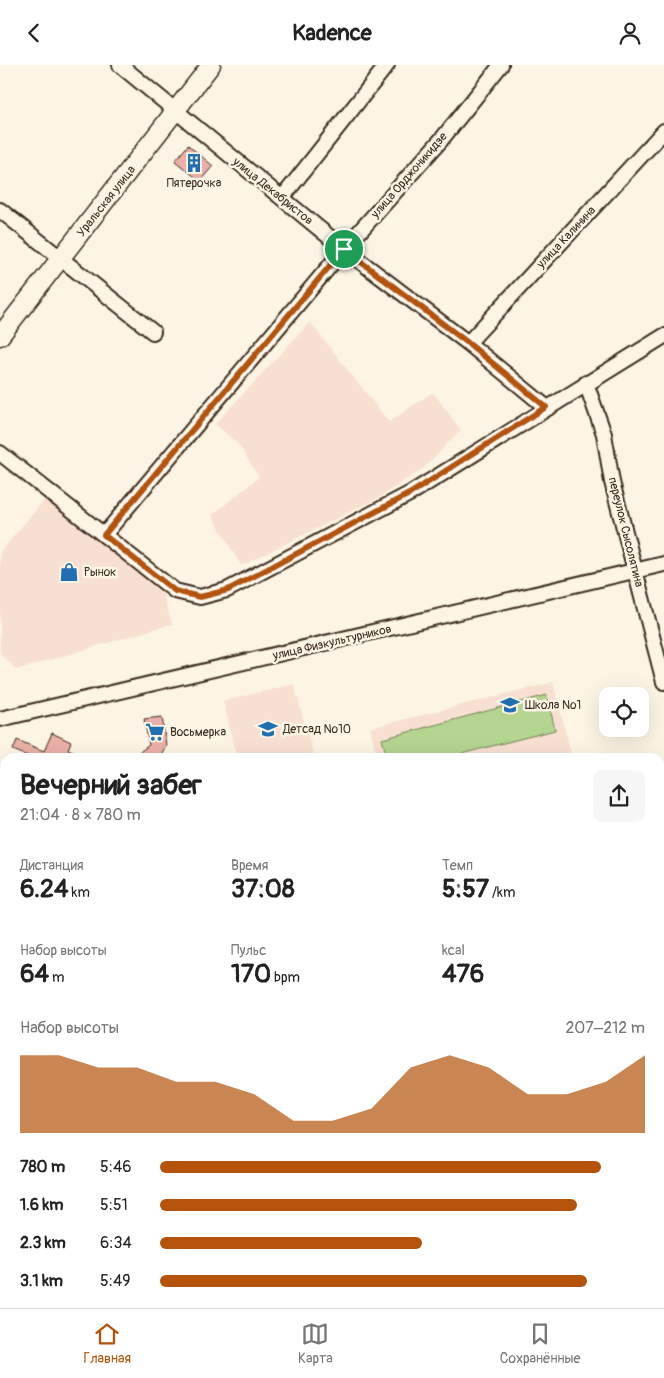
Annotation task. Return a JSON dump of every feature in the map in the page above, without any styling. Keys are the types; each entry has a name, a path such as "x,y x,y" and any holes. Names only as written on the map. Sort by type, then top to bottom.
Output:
{"main road":[{"name":"Уральская улица","path":"0,337 211,65"}],"street":[{"name":"улица Декабристов","path":"120,65 344,249 468,343 546,407"},
{"path":"282,198 387,65"},
{"name":"улица Орджоникидзе","path":"104,535 344,249 440,140 501,65"},
{"name":"улица Калинина","path":"468,343 664,131"},
{"path":"0,210 153,332"},
{"path":"0,453 175,591 200,597 228,590 411,493 546,407 664,336"},
{"name":"переулок Сысолятина","path":"586,383 604,434 612,482 664,682"},
{"name":"улица Физкультурников","path":"0,719 664,564"}],"shaded area":[{"path":"310,322 389,422 433,392 461,430 424,468 380,497 241,566 212,515 259,477 238,444 215,424"},
{"name":"Рынок","path":"45,499 162,591 172,624 16,670 0,653 0,552"},
{"name":"Школа №1","path":"553,682 571,753 376,753 370,728"},
{"name":"Детсад №10","path":"294,684 313,753 236,753 223,701"}],"green space":[{"path":"547,695 555,730 465,753 386,753 382,739"}],"building":[{"name":"Пятерочка","path":"188,145 213,166 200,181 175,161"},
{"name":"Восьмерка","path":"162,717 166,745 162,753 138,753 149,745 144,719"},
{"path":"52,733 71,742 68,749 78,753 20,753 13,750 17,740 44,751"}],"place":[{"name":"Пятерочка","path":"194,163"},
{"name":"Рынок","path":"69,572"},
{"name":"Школа №1","path":"510,705"},
{"name":"Детсад №10","path":"268,729"},
{"name":"Восьмерка","path":"155,732"}],"route":[{"path":"344,249 468,343 546,407 411,493 228,590 200,597 175,591 104,535 344,249"}]}
